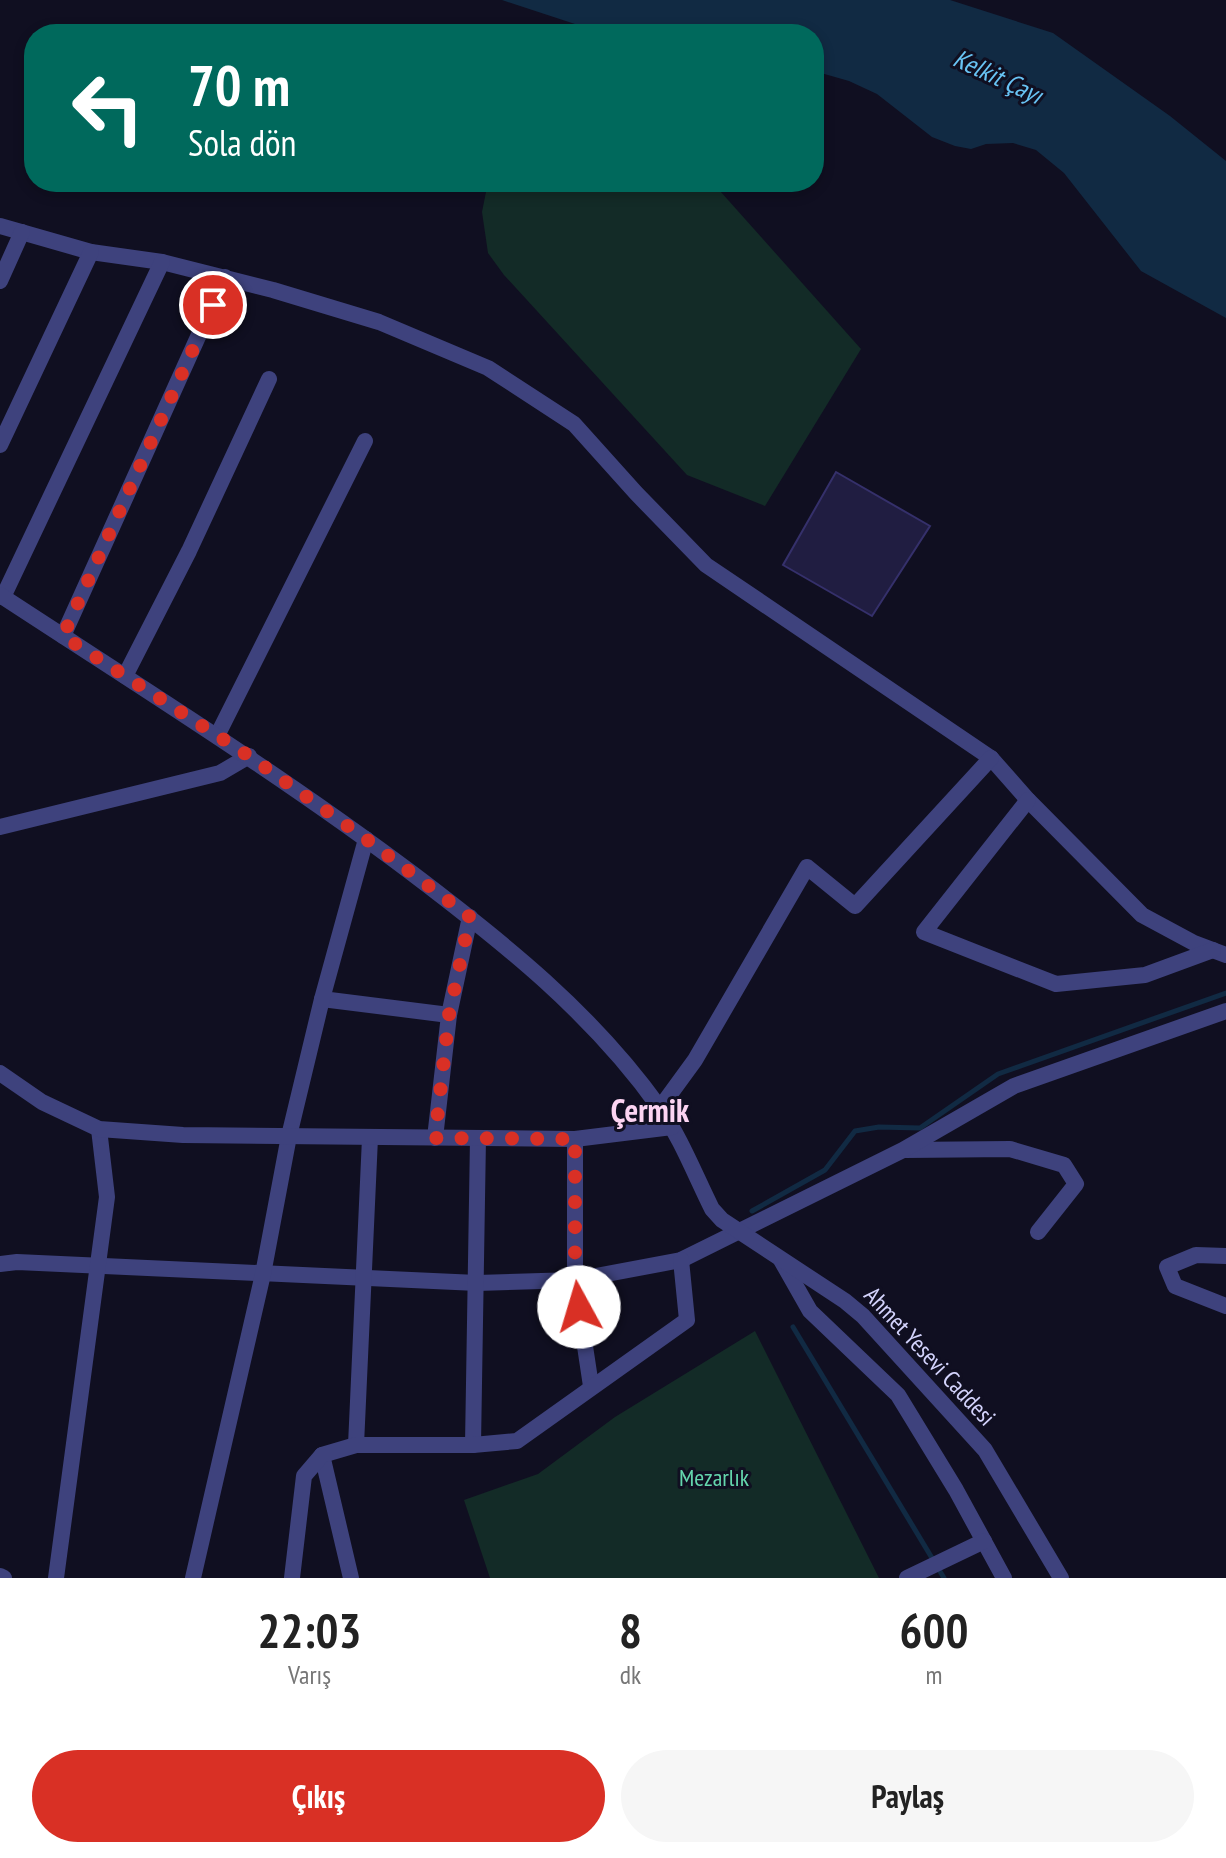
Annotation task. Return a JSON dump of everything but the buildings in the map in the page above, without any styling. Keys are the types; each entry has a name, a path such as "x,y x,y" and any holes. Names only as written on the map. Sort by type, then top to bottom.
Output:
{"street":[{"path":"0,226 91,252 162,262 225,277 379,322 488,368 574,424 706,565 991,758 1028,800 1142,915 1194,943 1220,952"},
{"path":"0,281 22,232"},
{"path":"0,445 91,252"},
{"path":"1,596 162,262"},
{"path":"63,636 225,277"},
{"path":"125,676 189,551 269,379"},
{"path":"217,736 365,441"},
{"name":"Ahmet Yesevi Caddesi","path":"1,596 249,756 470,917 555,989 590,1022 660,1108 712,1209 737,1232 820,1283 863,1316 968,1430 1005,1480 1061,1578"},
{"path":"0,827 220,773 249,756"},
{"path":"660,1108 695,1060 807,867 855,906 991,758"},
{"path":"1028,800 924,932 1056,984 1145,975 1220,952"},
{"path":"193,1578 263,1274 289,1136 322,999 366,839"},
{"path":"435,1138 449,1015 470,917"},
{"path":"322,999 449,1015"},
{"path":"0,1264 17,1262 477,1283 575,1280 681,1260 903,1150 1014,1086 1226,1011"},
{"path":"0,1073 42,1102 99,1129 183,1135 575,1139 672,1127"},
{"path":"56,1578 107,1197 99,1129"},
{"path":"356,1445 370,1138"},
{"path":"473,1445 478,1138"},
{"path":"575,1139 575,1280 591,1386"},
{"path":"903,1150 1010,1149 1064,1165 1076,1184 1038,1232"},
{"path":"1226,1256 1196,1255 1167,1267 1175,1286 1226,1306"},
{"path":"292,1578 304,1476 322,1455 356,1445 473,1445 517,1441 687,1320 681,1260"},
{"path":"781,1260 810,1311 898,1395 1004,1578"},
{"path":"322,1455 351,1578"},
{"path":"907,1578 984,1541"}],"green space":[{"path":"486,192 721,192 861,349 765,506 687,475 504,275 488,253 482,212"},
{"name":"Mezarlık","path":"755,1331 879,1578 490,1578 464,1500 538,1474 615,1417"}],"water":[{"name":"Kelkit Çayı","path":"502,0 950,0 1053,33 1170,116 1226,161 1226,318 1141,271 1064,173 1036,150 1013,143 986,144 971,149 955,146 932,137 877,94 824,74 824,24 575,24"}],"waterway":[{"path":"752,1211 825,1170 855,1131 879,1127 920,1128 998,1074 1226,993"},
{"path":"793,1327 944,1578"}],"district":[{"name":"Çermik","path":"650,1110"}],"route":[{"path":"213,305 63,636 249,756 470,917 449,1015 435,1138 575,1139 575,1280 579,1307"}]}
